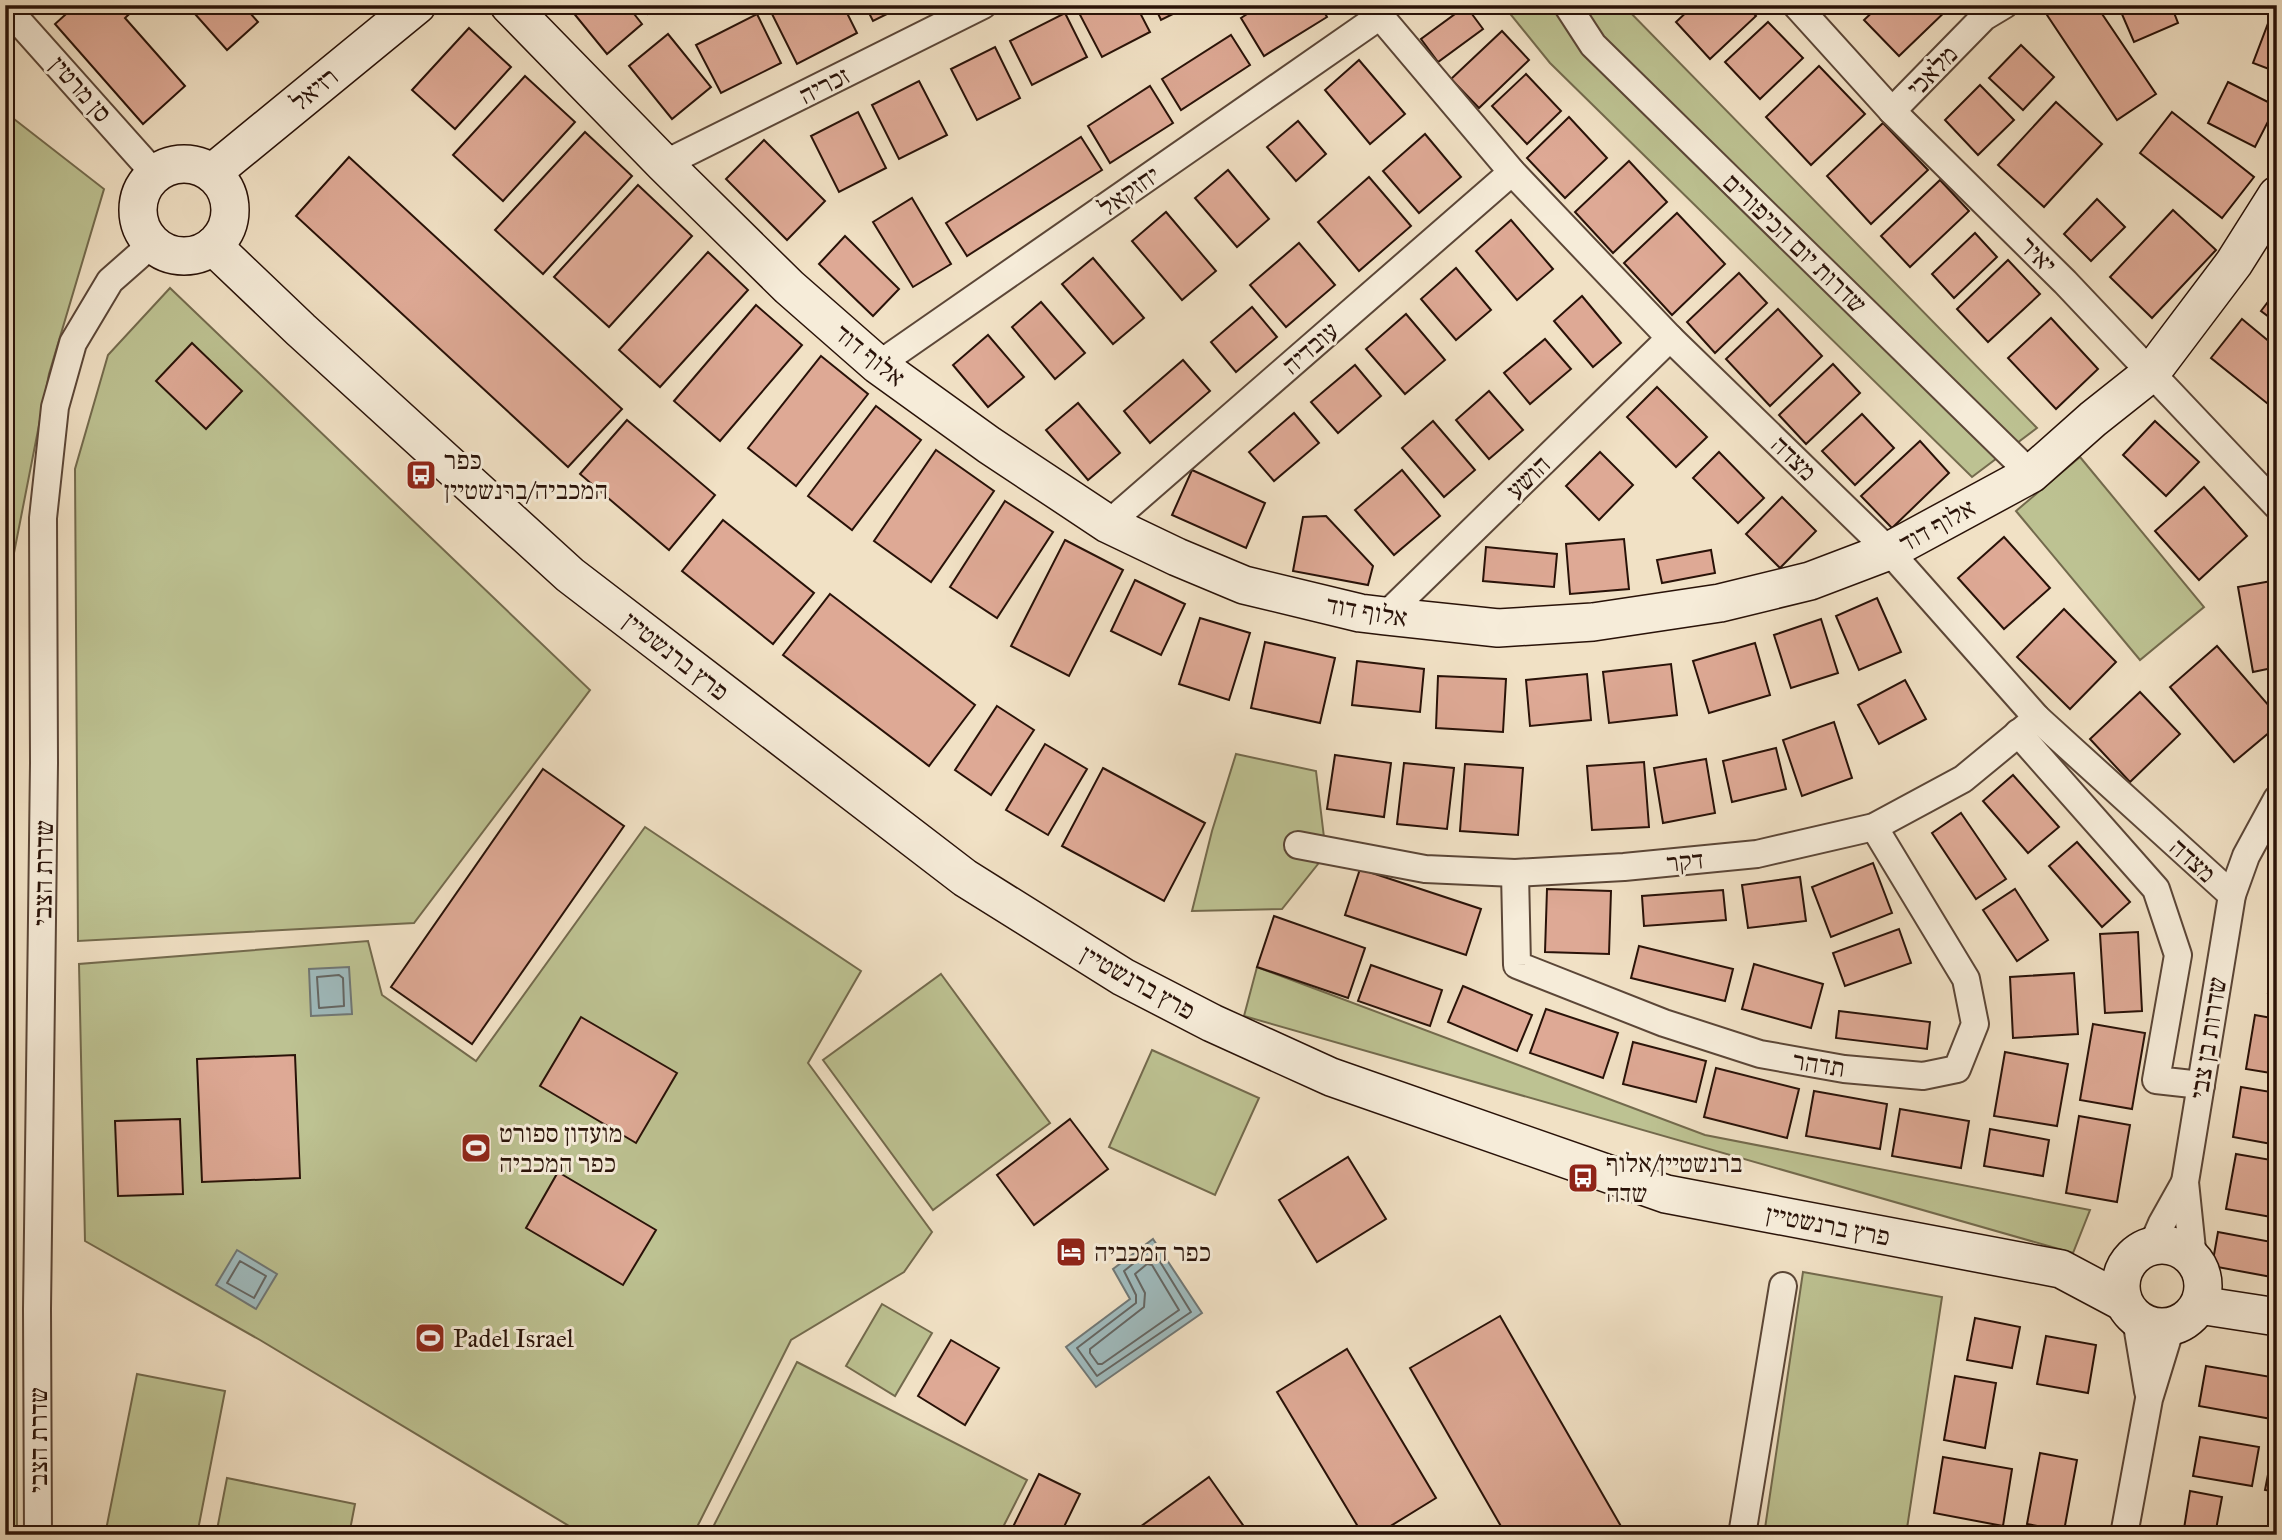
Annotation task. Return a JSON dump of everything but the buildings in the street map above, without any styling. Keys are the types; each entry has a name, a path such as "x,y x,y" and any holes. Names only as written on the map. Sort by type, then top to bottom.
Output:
{"street":[{"name":"רזיאל","path":"212,173 417,5"},
{"name":"אלוף דוד","path":"509,5 789,287 878,365 989,445 1108,524 1177,557 1244,585 1360,613 1385,616 1498,628 1593,622 1720,603 1810,582 1889,551 2031,474 2093,419 2151,373 2234,262 2277,195"},
{"name":"זכריה","path":"664,164 983,5"},
{"name":"שדרות יום הכיפורים","path":"1567,5 1593,46 2031,474"},
{"name":"יאיר","path":"1796,5 1892,111 2065,282 2277,506"},
{"name":"מלאכי","path":"1892,111 1984,17 2004,5"},
{"name":"סן מרטין","path":"5,6 155,174"},
{"name":"מצדה","path":"1377,11 1512,172 1670,338 1889,551 2156,889 2178,955 2156,1080 2201,1085"},
{"name":"יחזקאל","path":"878,365 1377,11"},
{"path":"168,166 198,166 212,173 228,195 221,235 202,253 189,257 163,252 152,244 142,231 138,200 144,185 168,166"},
{"name":"עובדיה","path":"1108,524 1512,172"},
{"name":"פרץ ברנשטיין","path":"221,235 369,392 570,575 965,878 1123,977 1201,1017 1331,1077 1666,1194 2061,1269 2129,1310"},
{"name":"שדרת הצבי","path":"38,1535 37,1309 44,763 43,518 55,407 73,343 110,281 152,244"},
{"name":"הושע","path":"1385,616 1670,338"},
{"name":"מצדה","path":"2028,725 2232,895"},
{"name":"דקר","path":"1298,845 1425,869 1515,873 1624,867 1758,854 1874,827 1963,779 2028,725"},
{"path":"2232,895 2246,856 2277,799"},
{"name":"תדהר","path":"1515,873 1517,965 1664,1023 1760,1054 1844,1069 1923,1076 1957,1069 1975,1024 1966,979 1874,827"},
{"name":"שדרות בן צבי","path":"2124,1535 2149,1399 2191,1293 2185,1182 2232,895"},
{"name":"שדרות בן צבי","path":"2144,1250 2185,1182"},
{"path":"2191,1293 2174,1247 2144,1250 2123,1271 2120,1292 2129,1310 2147,1325 2159,1328 2191,1293 2277,1294"},
{"name":"פרץ ברנשטיין","path":"2061,1269 2144,1250"},
{"path":"1742,1535 1783,1286"},
{"path":"2191,1293 2277,1317"},
{"name":"שדרות בן צבי","path":"2129,1310 2149,1399"}],"green space":[{"path":"1503,5 1623,5 2037,428 1972,477 1550,63"},
{"path":"5,112 104,189 49,374 13,558 17,1535 5,1535"},
{"path":"170,288 590,690 414,923 78,941 75,469 108,355"},
{"path":"2080,457 2204,607 2140,660 2016,511"},
{"path":"1236,754 1316,771 1326,854 1282,909 1192,911 1212,831"},
{"name":"מועדון ספורט כפר המכביה","path":"645,827 861,971 808,1063 932,1232 904,1272 791,1340 693,1535 584,1535 260,1340 85,1241 79,964 368,941 382,995 476,1061"},
{"path":"1257,967 1705,1135 2090,1210 2073,1253 1244,1016"},
{"path":"941,974 1050,1123 933,1210 823,1060"},
{"path":"1152,1050 1259,1098 1215,1195 1109,1147"},
{"path":"1803,1272 1942,1297 1906,1535 1764,1535"},
{"path":"882,1304 932,1333 895,1396 846,1366"},
{"path":"797,1362 1027,1480 999,1535 709,1535"},
{"path":"137,1374 225,1391 197,1535 105,1535"},
{"path":"227,1478 355,1504 349,1535 216,1535"}],"water":[{"path":"349,967 352,1014 311,1016 309,969"},
{"path":"1153,1239 1202,1313 1096,1387 1066,1347 1130,1299 1113,1269"},
{"path":"237,1250 277,1274 256,1309 216,1285"}],"place":[{"name":"כפר המכביה/ברנשטיין","path":"421,475"},
{"name":"מועדון ספורט כפר המכביה","path":"476,1148"},
{"name":"ברנשטיין/אלוף שדה","path":"1583,1178"},
{"name":"כפר המכביה","path":"1071,1252"},
{"name":"Padel Israel","path":"430,1338"}]}
